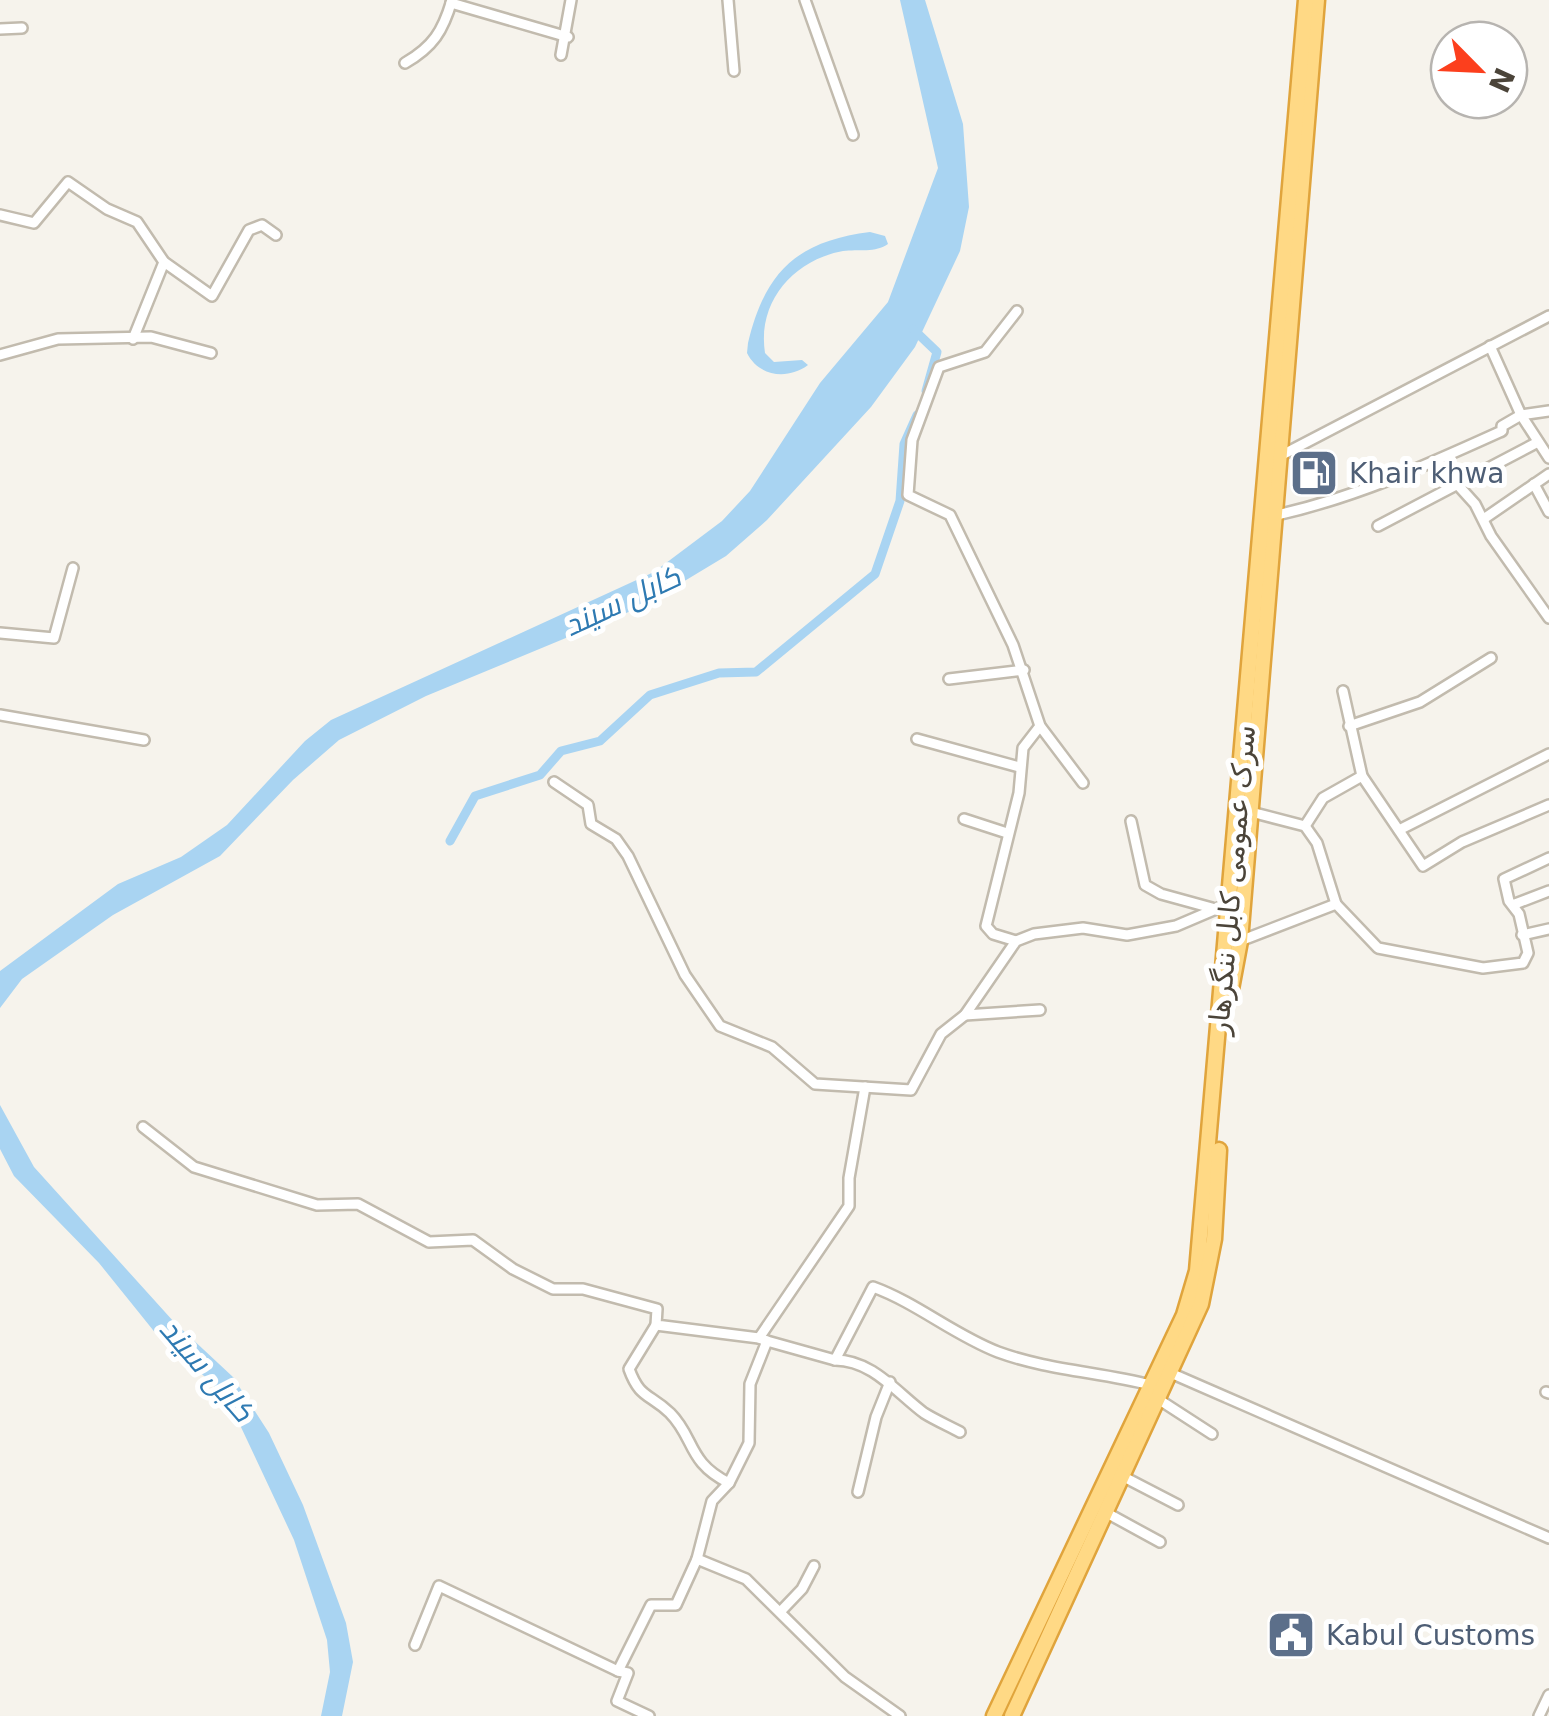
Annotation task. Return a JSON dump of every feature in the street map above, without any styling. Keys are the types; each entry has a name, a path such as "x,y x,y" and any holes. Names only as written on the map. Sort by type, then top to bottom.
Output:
{"highway":[{"name":"سرک عمومی کابل ننگرهار","path":"1164,1371 1197,1271 1306,0"},
{"name":"سرک عمومی کابل ننگرهار","path":"994,1716 1210,1274 1232,977 1240,941 1282,455 1317,0"},
{"name":"سرک عمومی کابل ننگرهار","path":"1012,1716 1122,1476 1154,1392"}],"street":[{"path":"561,55 568,37 571,0"},
{"path":"728,0 734,71"},
{"path":"806,0 853,135"},
{"path":"405,63 428,50 440,35 451,1 568,37"},
{"path":"0,30 22,28"},
{"path":"0,215 34,222 68,182 107,209 137,222 164,262 212,296 249,230 262,224 276,235"},
{"path":"133,339 164,262"},
{"path":"1018,311 985,352 939,367 912,440 908,495 950,515 1024,670 1040,726 1083,783"},
{"path":"1282,455 1549,316"},
{"path":"0,355 58,339 151,337 211,352"},
{"path":"1490,346 1521,415 1549,458"},
{"path":"1276,514 1344,500 1502,431 1502,426 1521,415 1549,412"},
{"path":"1378,526 1538,442"},
{"path":"1437,462 1484,518 1491,536 1547,613"},
{"path":"1484,518 1549,474"},
{"path":"1534,484 1549,512"},
{"path":"0,633 54,638 73,568"},
{"path":"1349,726 1420,702 1492,658"},
{"path":"949,679 1024,670"},
{"path":"1343,692 1362,776 1422,866 1462,842 1549,805"},
{"path":"0,715 144,740"},
{"path":"1016,941 994,934 986,926 1020,793 1023,748 1040,726"},
{"path":"917,738 1019,767"},
{"path":"1400,830 1549,754"},
{"path":"1305,826 1322,798 1362,776"},
{"path":"554,782 588,805 591,824 616,839 685,975 720,1026 772,1048 816,1084 911,1090 941,1034 965,1015 1016,941 1034,934 1083,928 1126,935 1176,926 1230,903"},
{"path":"1251,812 1305,826 1317,843 1336,904 1378,948 1483,968 1528,960 1515,904 1510,901 1504,879 1549,858"},
{"path":"964,819 1007,834"},
{"path":"1132,821 1144,885 1160,894 1212,908"},
{"path":"1515,904 1549,891"},
{"path":"1240,941 1336,904"},
{"path":"1522,936 1549,929"},
{"path":"965,1015 1040,1010"},
{"path":"618,1672 651,1605 676,1605 698,1559 712,1501 729,1483 748,1443 750,1384 763,1340 849,1206 848,1178 865,1088"},
{"path":"143,1127 194,1167 317,1205 358,1204 428,1242 472,1240 512,1268 554,1289 583,1288 657,1309 656,1325 629,1369 638,1392 672,1414 690,1450 709,1473 729,1483"},
{"path":"835,1360 873,1287 998,1352 1044,1366 1100,1372 1154,1392 1212,1434"},
{"path":"656,1325 763,1340 835,1360 850,1360 890,1382 926,1414 960,1432"},
{"path":"1164,1371 1549,1538"},
{"path":"858,1492 876,1417 890,1382"},
{"path":"1122,1476 1178,1504"},
{"path":"1105,1512 1160,1542"},
{"path":"698,1559 746,1579 845,1676 900,1716"},
{"path":"781,1611 802,1589 814,1566"},
{"path":"415,1645 439,1586 618,1672 628,1673 618,1701 649,1716"},
{"path":"1540,1716 1549,1695"}],"water":[{"name":"کابل سيند","path":"900,0 925,0 963,124 969,207 960,251 915,347 871,407 767,520 726,556 643,606 426,696 339,740 293,780 220,856 113,915 22,979 0,1008 0,971 118,884 181,857 227,825 305,741 331,720 654,572 722,521 750,491 820,383 888,302 938,168"},
{"path":"870,232 885,236 888,244 872,250 843,251 809,263 773,300 764,334 765,353 774,362 802,360 808,365 792,373 774,374 752,361 747,353 755,318 775,279 788,264 823,243"},
{"name":"کابل سيند","path":"0,1105 34,1167 174,1322 233,1377 269,1433 303,1505 346,1623 353,1662 342,1716 321,1716 330,1672 327,1640 294,1540 240,1425 212,1383 157,1335 99,1263 14,1176 0,1149"}],"waterway":[{"path":"913,329 937,352 926,391"},
{"path":"450,841 475,796 540,775 561,751 600,741 650,695 719,673 756,672 875,574 900,501 904,444 917,415"}],"place":[{"name":"Khair khwa","path":"1314,473"},
{"name":"Kabul Customs","path":"1291,1635"}]}
